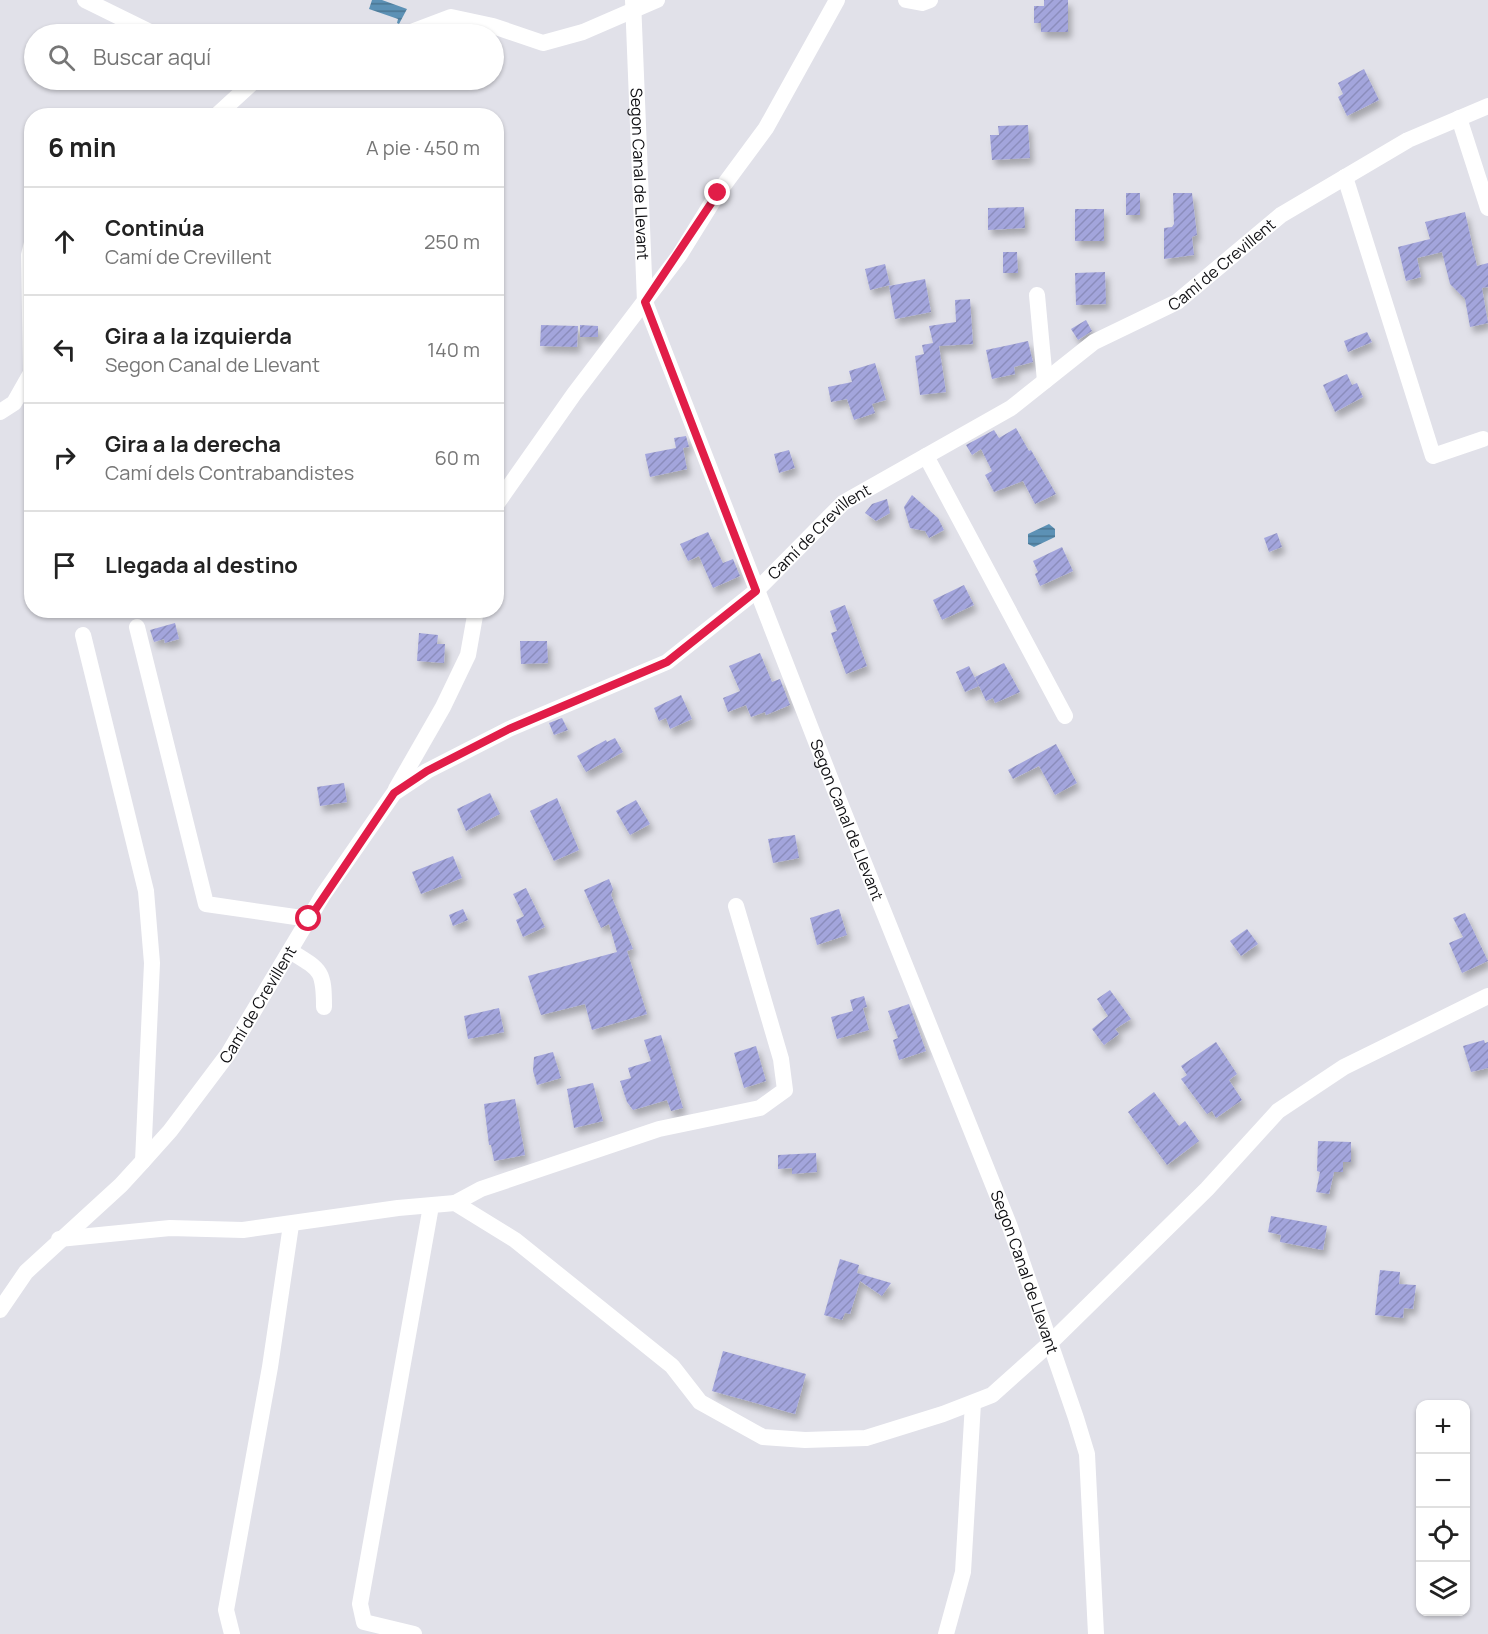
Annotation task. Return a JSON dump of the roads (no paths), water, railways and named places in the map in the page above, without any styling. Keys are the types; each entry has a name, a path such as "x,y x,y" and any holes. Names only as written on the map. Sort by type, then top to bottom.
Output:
{"street":[{"path":"85,0 134,24"},
{"path":"504,30 543,43 583,32 633,6 657,0"},
{"path":"504,494 574,394 645,302 718,193 766,128 837,0"},
{"path":"906,0 922,3 930,0"},
{"name":"Segon Canal de Llevant","path":"633,6 645,302 756,591 1010,1227 1087,1454 1096,1634"},
{"path":"432,24 451,17 484,24"},
{"path":"224,108 243,90"},
{"name":"Camí de Crevillent","path":"0,1310 26,1272 59,1239 121,1185 170,1131 228,1054 309,919 394,793 427,771 509,729 667,662 756,591 843,503 1011,408 1094,342 1177,302 1281,215 1408,140 1488,106"},
{"path":"1459,118 1488,208"},
{"path":"1345,177 1433,456 1483,439"},
{"path":"1037,295 1045,381"},
{"path":"0,412 14,403 24,385"},
{"path":"926,456 1065,716"},
{"path":"394,793 443,707 468,655 475,618"},
{"path":"137,627 206,904 309,919"},
{"path":"82,634 146,891 152,963 143,1161"},
{"path":"59,1239 170,1228 243,1230 398,1208 455,1203 481,1189 659,1129 760,1108 785,1089 781,1059 735,906"},
{"path":"290,951 313,965 324,980 324,1007"},
{"path":"455,1203 515,1239 672,1366 700,1402 763,1437 805,1440 866,1438 992,1395 1049,1344 1207,1189 1278,1111 1344,1067 1488,996"},
{"path":"414,1634 364,1622 360,1604 431,1206"},
{"path":"232,1634 226,1610 270,1367 291,1225"},
{"path":"946,1634 963,1572 973,1402"}],"water":[{"path":"372,0 382,0 407,9 399,24 398,19 369,9"},
{"path":"1049,524 1055,529 1055,537 1034,547 1028,544 1028,534"}]}
